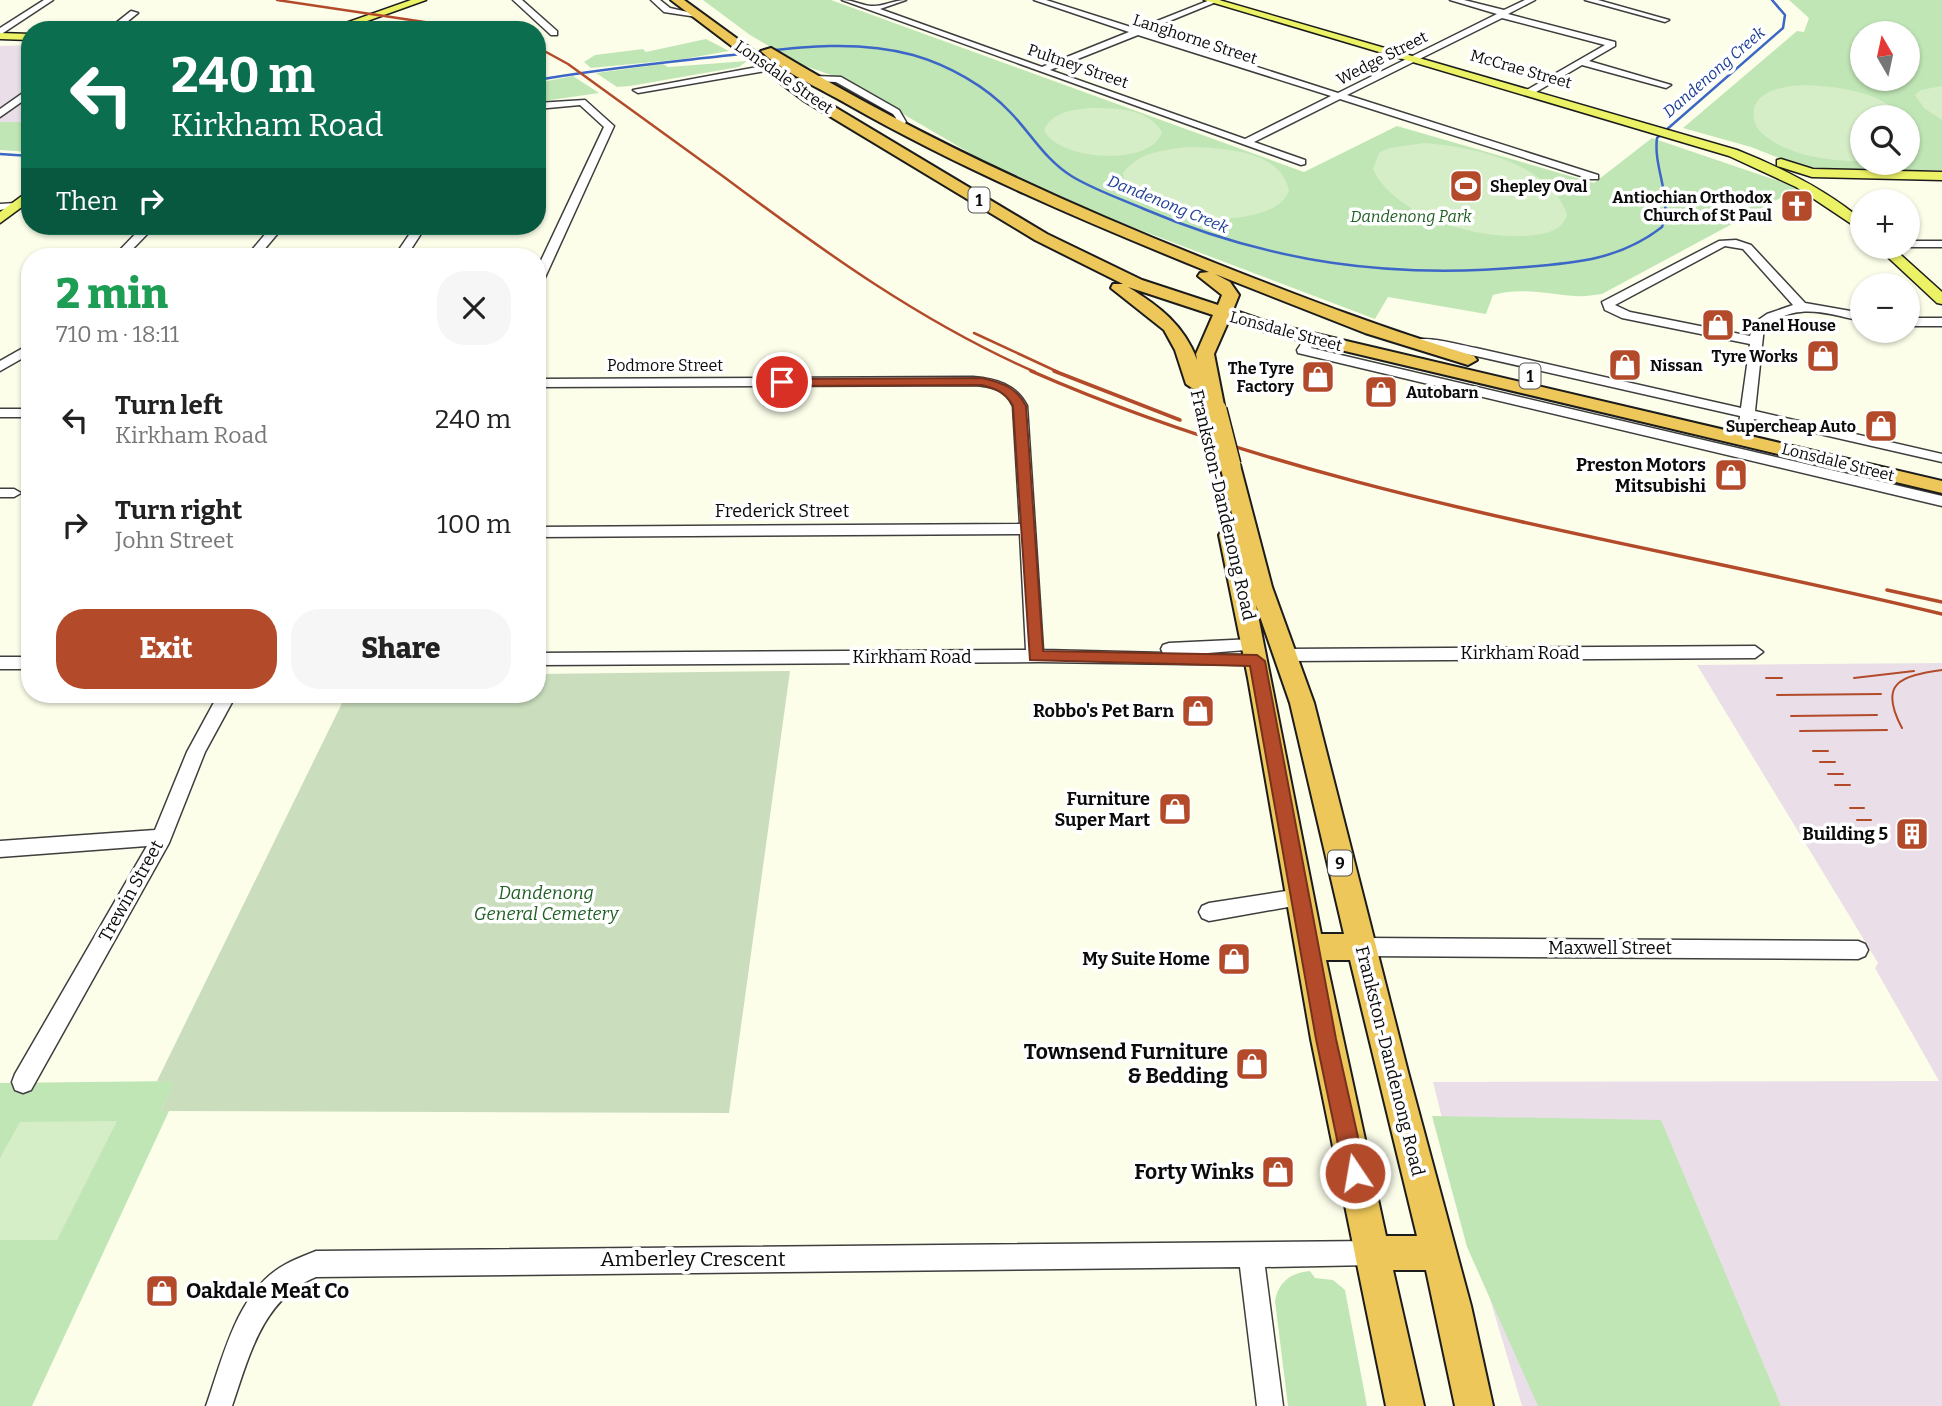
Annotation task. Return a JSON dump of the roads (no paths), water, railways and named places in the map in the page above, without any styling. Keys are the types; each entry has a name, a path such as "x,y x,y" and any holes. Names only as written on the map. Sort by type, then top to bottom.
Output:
{"highway":[{"name":"Lonsdale Street","path":"677,0 741,48 766,62 808,97 1092,265 1169,297 1269,328 1307,344 1369,359 1942,472"},
{"name":"Lonsdale Street","path":"695,0 758,46 766,62"},
{"name":"Lonsdale Street","path":"766,62 788,63 947,153 1147,242 1410,343 1942,487"},
{"path":"916,162 947,153"},
{"path":"1147,242 1150,250 1227,288"},
{"name":"Frankston-Dandenong Road","path":"1092,265 1101,276 1166,322 1181,338 1208,408 1221,462 1326,1039 1405,1406"},
{"path":"1188,353 1190,332 1170,307 1169,297 1178,289 1190,285 1227,288 1285,306 1319,310"},
{"name":"9","path":"1223,314 1231,300 1227,288"},
{"name":"Frankston-Dandenong Road","path":"1208,408 1205,359 1223,314"},
{"path":"1208,346 1230,333 1269,328"},
{"name":"Frankston-Dandenong Road","path":"1221,462 1302,703 1440,1253 1474,1406"},
{"name":"Kirkham Road","path":"1255,653 1285,654"},
{"path":"1309,947 1362,947"},
{"path":"1373,1253 1440,1253"}],"main road":[{"path":"358,21 421,0"},
{"name":"McCrae Street","path":"1216,0 1645,124 1769,163"},
{"path":"0,34 21,38"},
{"path":"0,42 21,41"},
{"path":"1769,163 1805,172 1846,175"},
{"path":"1769,163 1806,177 1837,198 1850,213"},
{"path":"1769,163 1850,218"},
{"path":"1806,177 1942,176"},
{"path":"0,219 21,201"},
{"path":"1897,259 1942,300"}],"street":[{"path":"0,34 49,0"},
{"path":"517,0 541,21"},
{"name":"Lonsdale Street","path":"655,0 666,9 696,15"},
{"path":"666,9 677,0"},
{"name":"Pultney Street","path":"846,0 1301,162"},
{"path":"873,9 902,0"},
{"path":"1041,70 1216,0"},
{"path":"1454,0 1612,44 1532,91"},
{"name":"Wedge Street","path":"1246,142 1531,0"},
{"path":"1589,0 1665,20"},
{"name":"Langhorne Street","path":"1035,2 1594,177"},
{"path":"123,21 131,12"},
{"path":"546,26 554,33"},
{"path":"638,90 725,75 766,62"},
{"path":"1581,62 1666,85"},
{"path":"0,114 21,98"},
{"path":"546,105 580,101 610,127 546,263"},
{"path":"0,207 15,206"},
{"path":"128,248 140,235"},
{"path":"1754,341 1626,315 1609,307 1608,302 1723,243 1736,243 1747,247 1800,305"},
{"path":"1920,244 1942,244"},
{"path":"1745,433 1754,341 1758,326 1772,315 1800,305 1850,315"},
{"path":"1920,322 1942,322"},
{"path":"0,367 21,354"},
{"name":"Podmore Street","path":"546,383 973,381 1003,387 1014,396 1020,406 1027,529"},
{"path":"0,413 21,413"},
{"name":"Lonsdale Street","path":"1745,433 1942,458"},
{"name":"Lonsdale Street","path":"1745,433 1942,501"},
{"path":"1027,529 1037,656"},
{"name":"Frederick Street","path":"546,532 1027,529"},
{"name":"Kirkham Road","path":"1285,654 1755,652"},
{"name":"Kirkham Road","path":"546,659 1255,653"},
{"path":"0,663 21,663"},
{"name":"Trewin Street","path":"23,1082 162,837 196,752 223,703"},
{"path":"0,849 162,837"},
{"path":"1209,912 1299,897"},
{"name":"Maxwell Street","path":"1362,947 1858,950"},
{"name":"Amberley Crescent","path":"219,1406 257,1308 285,1278 316,1264 1373,1253"},
{"path":"1251,1255 1270,1406"}],"waterway":[{"name":"Dandenong Creek","path":"546,79 629,66 794,48 842,46 889,50 940,64 978,85 1001,103 1047,156 1073,177 1191,227 1238,243 1332,263 1427,271 1526,267 1598,258 1631,246 1662,227 1665,205 1657,138 1783,28 1785,15 1772,0"},
{"name":"Dandenong Creek","path":"0,154 21,155"}],"tram line":[{"path":"1902,728 1892,701 1897,684 1915,675 1942,670"},
{"path":"1854,678 1914,671"},
{"path":"1766,678 1782,678"},
{"path":"1777,695 1881,694"},
{"path":"1791,716 1877,715"},
{"path":"1800,731 1887,730"},
{"path":"1813,751 1828,751"},
{"path":"1820,762 1835,762"},
{"path":"1828,774 1843,774"},
{"path":"1835,785 1850,785"},
{"path":"1850,808 1864,808"},
{"path":"1857,820 1871,820"}],"railway":[{"path":"277,0 418,21"},
{"path":"546,52 568,64 798,232 874,284 952,331 1035,372"},
{"path":"974,333 1058,372"},
{"path":"1031,371 1141,415 1252,452 1366,484 1480,512 1942,614"},
{"path":"1054,371 1180,420"},
{"path":"1887,590 1942,602"}],"place":[{"name":"Shepley Oval","path":"1466,186"},
{"name":"Antiochian Orthodox Church of St Paul","path":"1797,206"},
{"name":"Panel House","path":"1718,325"},
{"name":"Tyre Works","path":"1823,356"},
{"name":"Nissan","path":"1625,365"},
{"name":"The Tyre Factory","path":"1318,377"},
{"name":"Autobarn","path":"1381,392"},
{"name":"Supercheap Auto","path":"1881,426"},
{"name":"Preston Motors Mitsubishi","path":"1731,475"},
{"name":"Robbo's Pet Barn","path":"1198,711"},
{"name":"Furniture Super Mart","path":"1175,809"},
{"name":"Building 5","path":"1912,834"},
{"name":"My Suite Home","path":"1234,959"},
{"name":"Townsend Furniture & Bedding","path":"1252,1064"},
{"name":"Forty Winks","path":"1278,1172"},
{"name":"Oakdale Meat Co","path":"162,1291"}],"park label":[{"name":"Dandenong Park","path":"1411,216"},
{"name":"Dandenong General Cemetery","path":"546,903"}]}
